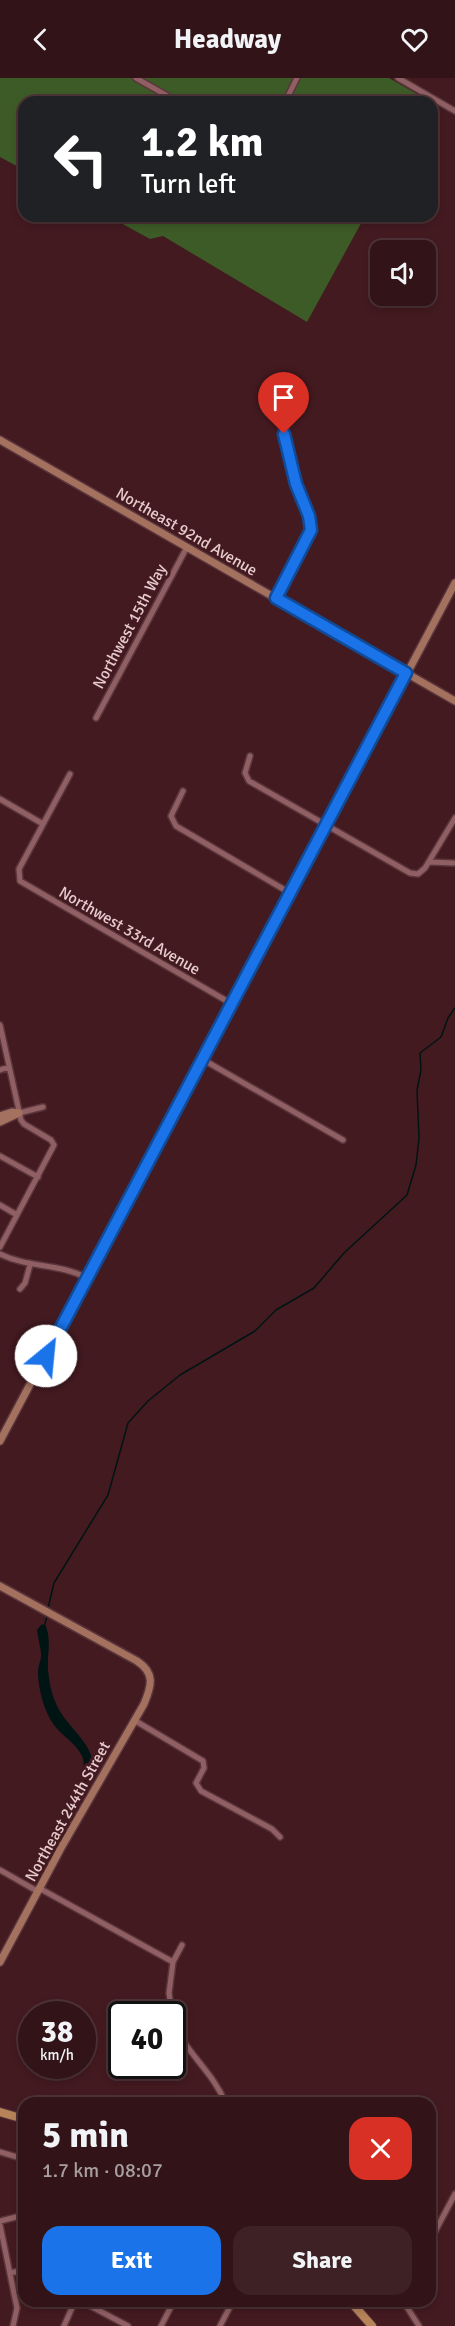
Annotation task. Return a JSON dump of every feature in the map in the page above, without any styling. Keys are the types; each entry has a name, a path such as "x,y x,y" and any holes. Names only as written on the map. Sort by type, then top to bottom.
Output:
{"main road":[{"path":"0,2112 18,2118"},
{"path":"355,2307 372,2326"}],"street":[{"path":"136,78 168,96"},
{"path":"288,96 297,78"},
{"path":"398,78 429,96"},
{"path":"438,101 455,111"},
{"path":"276,598 311,530 309,516 292,472 281,420"},
{"name":"Northeast 92nd Avenue","path":"0,440 455,701"},
{"name":"Northwest 15th Way","path":"96,718 187,547"},
{"path":"0,1442 455,582"},
{"path":"250,756 245,773 249,781 410,873 419,873 430,862 454,820"},
{"path":"0,799 43,824 70,774"},
{"path":"183,791 171,816 176,826 290,893"},
{"name":"Northwest 33rd Avenue","path":"43,824 19,869 18,877 23,884 232,1004"},
{"path":"430,862 453,863"},
{"path":"0,1026 24,1124 54,1143 0,1247"},
{"path":"202,1059 344,1140"},
{"path":"0,1070 9,1067"},
{"path":"0,1122 20,1113 43,1107"},
{"path":"0,1116 12,1112 20,1113"},
{"path":"0,1156 38,1177"},
{"path":"0,1205 17,1215"},
{"path":"0,1254 30,1265 65,1269 87,1278"},
{"path":"20,1289 25,1283 30,1265"},
{"name":"Northeast 244th Street","path":"0,1586 136,1661 149,1672 151,1687 38,1889 0,1962"},
{"path":"134,1720 203,1761 204,1768 196,1783 201,1791 272,1830 280,1837"},
{"path":"0,1870 173,1962"},
{"path":"170,2001 173,1962 182,1945"},
{"path":"186,2045 216,2083 223,2097"},
{"path":"0,2152 18,2157"},
{"path":"436,2230 455,2194"},
{"path":"14,2326 17,2308 0,2223 18,2217"},
{"path":"10,2273 18,2271"},
{"path":"64,2326 72,2307"},
{"path":"92,2307 128,2326"},
{"path":"161,2326 171,2307"},
{"path":"220,2326 230,2307"},
{"path":"408,2307 419,2326"}],"green space":[{"path":"0,78 389,78 420,96 18,96 18,167 0,157"},
{"path":"119,222 362,222 307,322 163,236 150,239"}],"shaded area":[{"path":"45,1624 52,1694 60,1712 88,1748 93,1769 90,1782 85,1783 83,1759 79,1751 54,1725 42,1700 38,1678 41,1655 37,1630"}],"waterway":[{"path":"48,1608 54,1583 108,1495 128,1423 148,1401 180,1375 255,1331 276,1310 314,1288 344,1253 407,1195 416,1165 419,1138 417,1090 421,1070 420,1053 441,1037 448,1018 455,1008"},
{"path":"45,1624 47,1616"}],"route":[{"path":"46,1356 406,673 276,598 311,530 309,516 291,469 284,434"}]}
